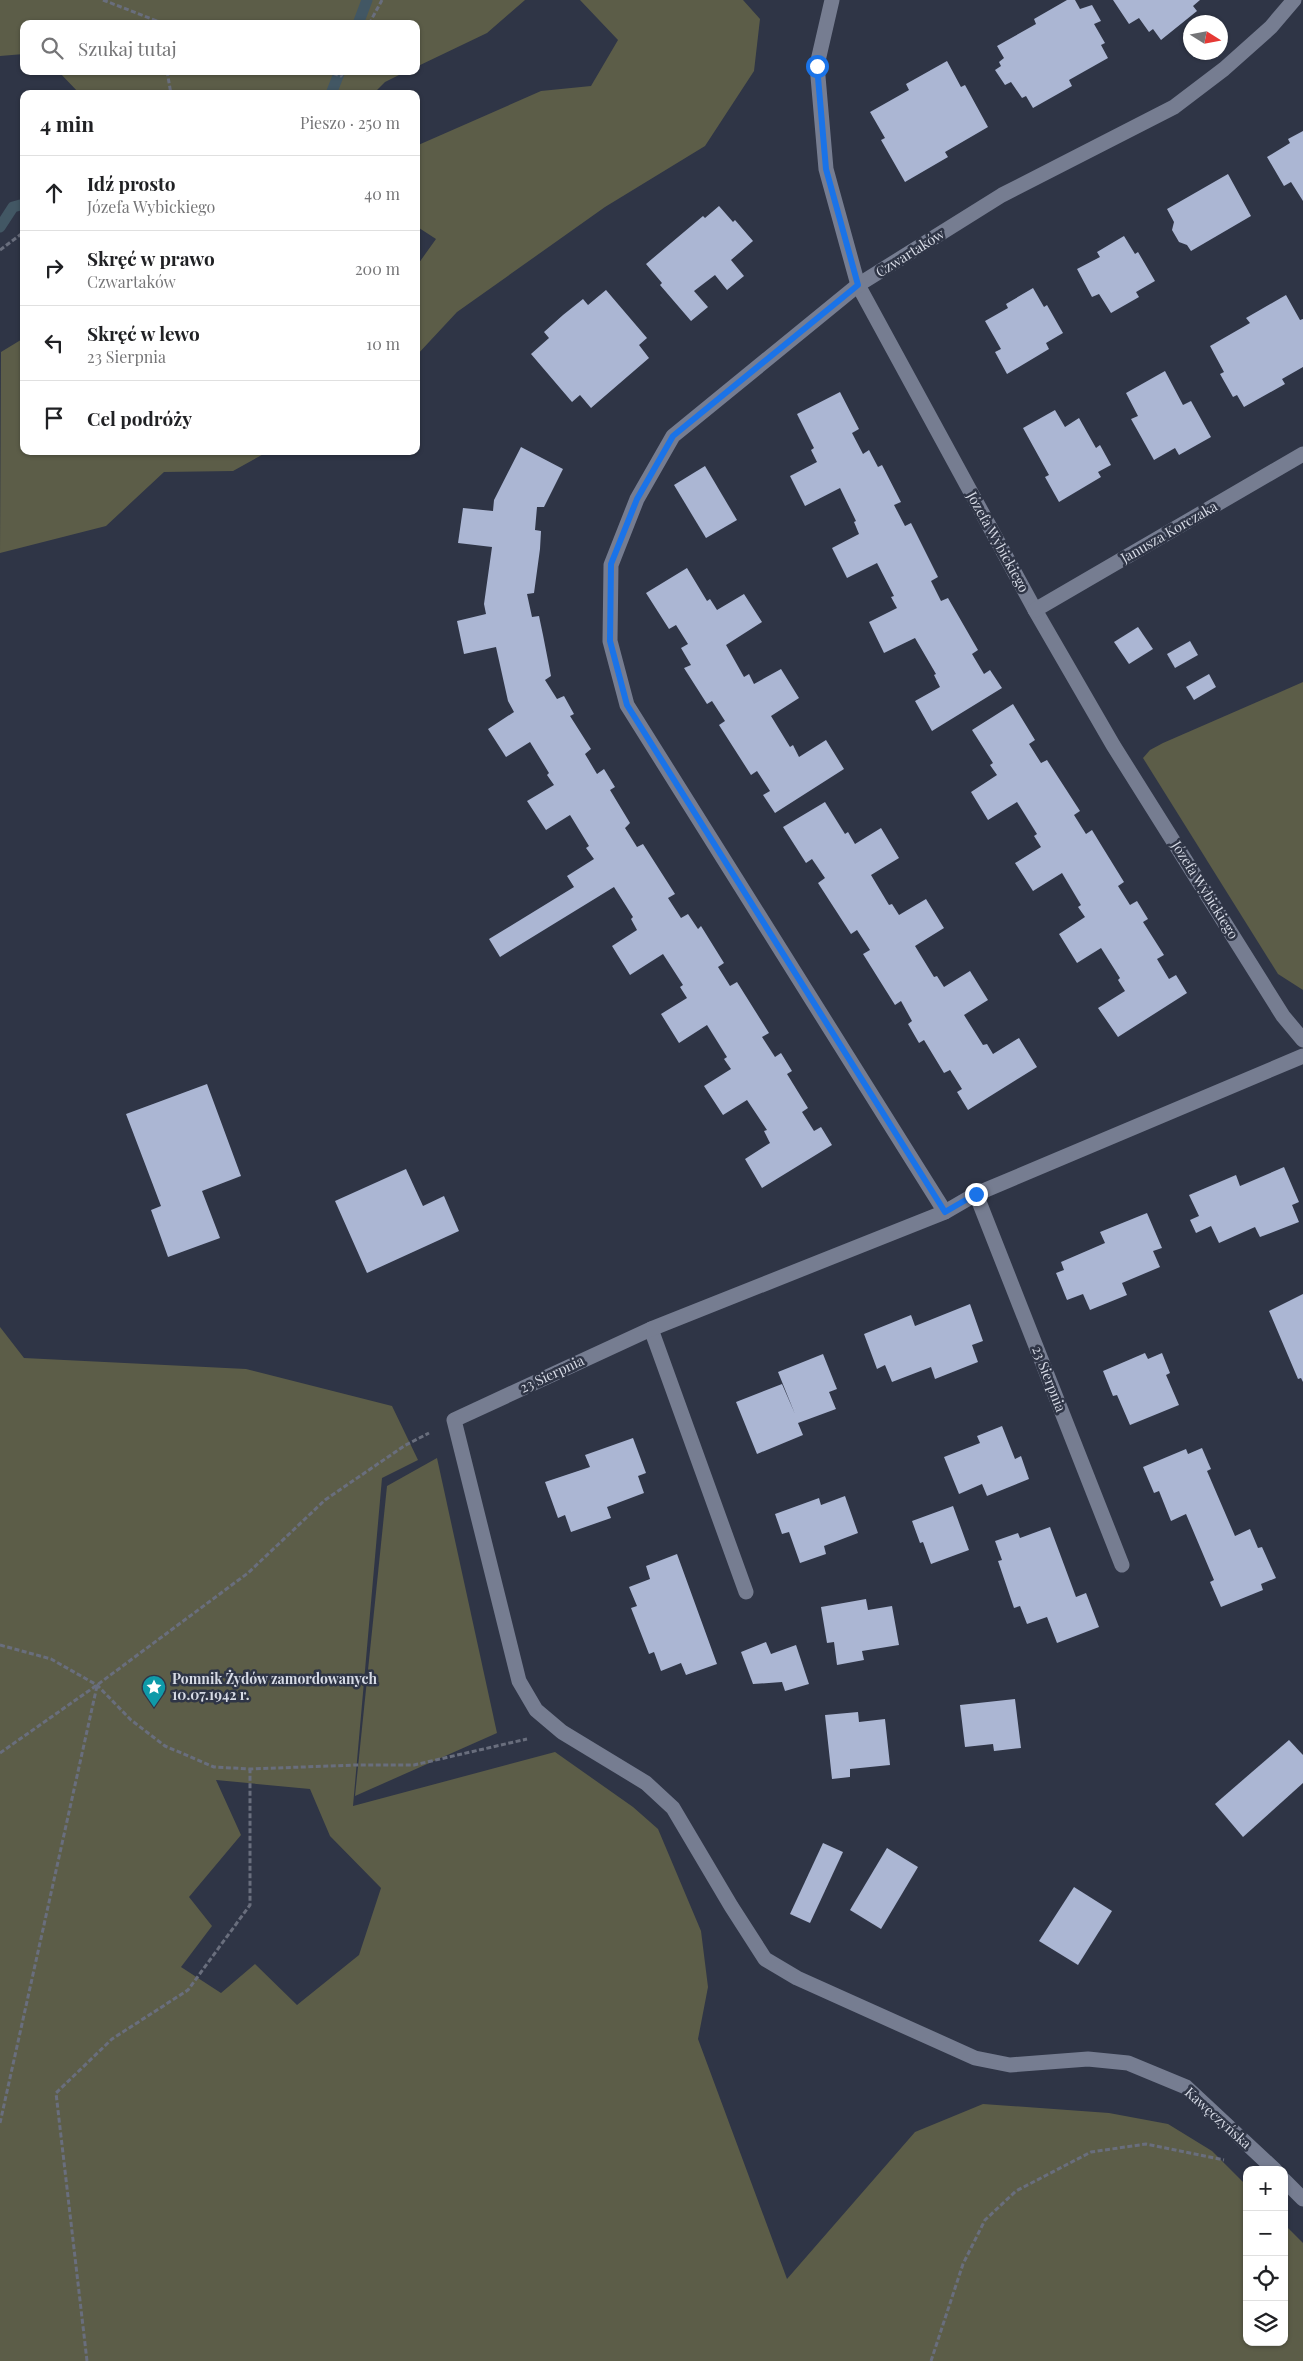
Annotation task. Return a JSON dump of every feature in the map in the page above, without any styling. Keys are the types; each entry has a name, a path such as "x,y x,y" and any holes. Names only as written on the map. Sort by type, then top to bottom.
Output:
{"street":[{"name":"Józefa Wybickiego","path":"832,0 817,66 826,169 858,285 1035,610 1113,745 1283,1016 1303,1040"},
{"name":"Czwartaków","path":"945,1212 627,705 610,641 611,564 637,499 673,436 858,285 1002,195 1174,107 1224,70 1271,27 1294,0"},
{"name":"Janusza Korczaka","path":"1035,610 1303,454"},
{"name":"23 Sierpnia","path":"454,1420 651,1329 945,1212 976,1194 1303,1056"},
{"name":"23 Sierpnia","path":"976,1194 1122,1565"},
{"path":"651,1329 746,1592"},
{"name":"Kawęczyńska","path":"454,1420 518,1681 536,1710 562,1732 646,1783 674,1808 731,1906 765,1959 797,1978 975,2058 1010,2065 1088,2059 1128,2063 1186,2087 1271,2166"},
{"path":"1288,2184 1303,2199"}],"path":[{"path":"103,0 152,20"},
{"path":"371,20 382,0"},
{"path":"167,75 170,90"},
{"path":"0,250 20,235"},
{"path":"0,1753 97,1685 248,1572 325,1500 404,1446 454,1420"},
{"path":"0,1646 51,1659 97,1685 131,1720 165,1746 214,1766 250,1769 356,1765 414,1766 521,1740"},
{"path":"0,2123 97,1685"},
{"path":"87,2361 56,2092 112,2039 188,1990 250,1905 250,1769"},
{"path":"931,2361 963,2264 984,2220 1016,2191 1090,2152 1146,2144 1232,2162"}],"green space":[{"path":"0,0 525,0 487,33 420,65 420,20 20,20 20,54 0,56"},
{"path":"580,0 743,0 760,19 754,71 705,146 605,207 457,312 420,352 420,261 436,239 420,229 420,144 541,91 591,86 618,40"},
{"path":"62,75 399,75 385,82 377,90 76,90"},
{"path":"20,340 20,455 262,455 233,471 164,472 106,526 0,553 1,352"},
{"path":"1303,682 1303,990 1278,974 1143,758 1150,750 1163,743"},
{"path":"0,1327 24,1358 246,1369 392,1406 418,1460 382,1478 353,1806 555,1752 633,1807 658,1829 701,1931 708,1987 698,2039 787,2279 915,2132 983,2104 1109,2113 1168,2124 1212,2151 1243,2182 1243,2346 1288,2346 1288,2228 1303,2243 1303,2361 0,2361","holes":["216,1780 310,1789 330,1836 381,1888 359,1955 297,2005 255,1964 221,1993 181,1967 212,1926 189,1897 241,1835"]},
{"path":"437,1458 497,1733 355,1796 387,1486"}],"building":[{"path":"1067,0 1075,0 1080,9 1092,5 1101,21 1094,24 1105,43 1101,45 1108,58 1069,80 1072,86 1033,108 1026,96 1022,98 1011,82 1005,85 995,70 1001,66 999,62 1004,58 997,46 1036,24 1034,19"},
{"path":"1113,0 1200,0 1193,6 1197,11 1192,15 1183,15 1183,22 1161,40 1153,29 1149,32 1139,18 1129,24"},
{"path":"947,61 961,87 965,85 988,127 945,152 948,157 905,182 881,140 885,138 870,112 909,90 906,84"},
{"path":"1303,131 1303,201 1291,182 1284,186 1267,157 1290,143 1288,139"},
{"path":"1228,174 1251,216 1191,251 1187,245 1179,242 1172,230 1174,222 1167,209"},
{"path":"719,206 733,222 735,220 753,241 731,260 744,276 727,290 715,275 694,291 708,307 691,321 660,285 662,283 646,264 703,216 705,218"},
{"path":"1124,236 1135,254 1138,252 1155,281 1136,292 1139,297 1111,313 1099,294 1092,297 1077,269 1100,257 1097,252"},
{"path":"1033,288 1044,307 1047,305 1063,333 1046,343 1049,349 1007,374 995,352 1001,349 985,321 1008,308 1006,304"},
{"path":"606,290 647,338 639,345 649,358 591,408 580,395 572,402 531,354 549,338 544,332 563,315 583,299 588,305"},
{"path":"1286,295 1300,320 1303,319 1303,367 1282,379 1285,384 1244,407 1237,395 1233,397 1220,374 1224,372 1210,346 1250,323 1246,318"},
{"path":"1165,371 1183,405 1191,401 1211,437 1179,455 1175,448 1154,460 1131,419 1138,416 1126,393"},
{"path":"840,392 859,429 852,433 863,454 869,450 878,467 882,465 901,502 894,505 905,526 911,523 938,577 931,581 941,601 948,598 978,650 972,654 984,674 990,670 1002,688 932,731 915,701 940,687 934,675 936,674 915,638 884,653 869,622 897,608 891,597 894,596 877,563 847,578 832,548 859,534 854,522 856,521 840,488 805,506 790,476 817,462 811,450 814,448 797,414"},
{"path":"1055,410 1065,427 1079,418 1096,448 1100,445 1111,465 1098,472 1101,477 1059,502 1045,477 1049,475 1023,428"},
{"path":"521,447 563,469 544,507 537,507 535,530 541,531 540,549 534,593 527,594 532,617 539,616 543,635 551,676 545,680 557,699 564,696 574,714 570,716 591,749 585,754 597,774 604,769 615,787 610,790 630,823 625,828 637,847 643,844 675,894 668,898 681,918 688,914 698,929 701,926 724,963 718,967 730,986 737,982 769,1033 762,1037 775,1057 781,1053 792,1071 787,1074 808,1108 802,1112 814,1131 821,1127 832,1145 762,1188 745,1159 770,1143 764,1131 767,1130 747,1100 723,1115 704,1086 731,1069 724,1059 727,1057 707,1025 679,1043 661,1014 687,998 680,987 683,985 663,954 630,975 612,946 637,930 631,919 633,917 614,887 500,957 489,939 574,887 567,876 594,859 586,848 589,846 570,815 546,830 527,801 554,785 530,742 506,757 488,729 514,712 508,701 496,647 464,654 457,621 486,614 484,604 492,547 458,543 463,508 493,511 494,500"},
{"path":"705,466 737,520 706,538 674,485"},
{"path":"687,568 707,601 710,599 717,610 744,594 762,622 726,645 744,677 749,674 754,684 781,669 799,698 771,716 790,747 793,745 799,757 826,740 844,769 775,813 763,795 770,791 757,771 751,775 719,725 725,721 712,701 707,704 684,668 691,665 681,648 688,644 676,625 669,629 646,593"},
{"path":"1138,627 1153,649 1129,664 1114,642"},
{"path":"1190,641 1198,655 1175,668 1167,654"},
{"path":"1209,674 1216,687 1194,700 1186,687"},
{"path":"1013,704 1035,740 1029,744 1041,763 1047,760 1080,811 1074,815 1086,834 1092,830 1124,882 1118,886 1130,905 1137,901 1148,919 1143,922 1164,955 1157,959 1169,979 1176,975 1187,993 1118,1037 1098,1008 1125,991 1118,980 1120,978 1101,948 1077,963 1059,934 1085,917 1078,907 1081,905 1062,873 1033,891 1015,863 1041,847 1034,836 1037,834 1017,802 988,820 971,792 997,775 990,765 993,763 972,730"},
{"path":"825,802 845,834 848,832 855,844 881,828 899,858 871,875 889,905 892,904 899,915 926,899 944,928 915,946 934,977 937,976 944,987 970,971 988,1000 964,1015 983,1045 987,1044 993,1054 1019,1038 1037,1067 968,1110 957,1092 962,1089 950,1070 944,1073 924,1040 919,1043 908,1024 912,1021 901,1001 895,1005 863,954 870,950 857,930 851,934 818,883 825,878 812,859 806,863 783,827"},
{"path":"207,1084 241,1176 202,1191 220,1238 168,1257 151,1210 161,1206 126,1114"},
{"path":"1284,1167 1299,1202 1292,1205 1299,1222 1260,1237 1255,1227 1219,1243 1211,1226 1196,1233 1190,1220 1199,1216 1189,1195 1236,1175 1240,1186"},
{"path":"406,1169 423,1206 444,1196 459,1231 367,1273 335,1201"},
{"path":"1147,1213 1162,1248 1153,1251 1160,1267 1122,1283 1127,1295 1090,1310 1083,1294 1067,1300 1056,1273 1064,1270 1061,1262 1105,1243 1100,1232"},
{"path":"1303,1294 1303,1382 1301,1378 1298,1379 1269,1311"},
{"path":"970,1304 983,1341 972,1345 978,1362 935,1379 931,1367 892,1382 885,1365 877,1369 864,1334 911,1315 915,1326"},
{"path":"1145,1353 1148,1359 1162,1353 1170,1373 1166,1375 1179,1405 1130,1425 1117,1395 1113,1396 1103,1371"},
{"path":"823,1354 837,1389 829,1392 836,1409 798,1423 803,1435 757,1454 736,1402 782,1384 795,1414 778,1372"},
{"path":"1002,1426 1015,1459 1021,1456 1029,1479 987,1496 982,1484 959,1494 944,1457 980,1443 977,1436"},
{"path":"633,1438 646,1473 638,1476 644,1493 607,1507 611,1518 571,1532 565,1515 558,1518 545,1482 590,1467 585,1455"},
{"path":"1202,1448 1211,1469 1207,1471 1235,1536 1250,1529 1258,1548 1262,1547 1276,1578 1261,1584 1263,1590 1221,1607 1210,1582 1214,1580 1186,1514 1171,1521 1159,1491 1154,1493 1143,1467 1186,1449 1188,1454"},
{"path":"845,1496 858,1533 824,1546 826,1554 800,1563 789,1532 782,1534 775,1514 819,1498 821,1505"},
{"path":"953,1506 969,1550 931,1564 923,1542 920,1543 912,1521"},
{"path":"1050,1527 1076,1597 1086,1593 1099,1627 1057,1643 1047,1617 1027,1624 1020,1606 1014,1608 998,1561 1002,1560 995,1541 1018,1533 1020,1538"},
{"path":"677,1554 717,1664 686,1675 681,1663 661,1671 654,1652 649,1654 631,1608 637,1606 629,1587 650,1579 646,1566"},
{"path":"866,1599 868,1610 892,1606 899,1645 862,1651 864,1660 837,1665 834,1642 827,1643 821,1607"},
{"path":"766,1642 771,1654 796,1645 809,1684 785,1691 782,1682 753,1684 741,1652"},
{"path":"1015,1699 1021,1748 994,1751 993,1744 965,1747 960,1705"},
{"path":"858,1712 859,1722 885,1719 890,1765 850,1769 850,1777 832,1779 825,1715"},
{"path":"1289,1740 1303,1755 1303,1783 1243,1837 1215,1804"},
{"path":"823,1843 843,1852 810,1923 790,1914"},
{"path":"887,1848 918,1867 881,1929 850,1910"},
{"path":"1074,1887 1112,1911 1078,1965 1039,1941"}],"waterway":[{"path":"360,20 367,0"},
{"path":"333,90 338,75"},
{"path":"0,227 13,207 20,205"}],"place":[{"name":"Pomnik Żydów zamordowanych 10.07.1942 r.","path":"154,1708"}],"route":[{"path":"817,66 826,169 858,285 673,436 637,499 611,564 610,641 627,705 945,1212 976,1194"}]}
